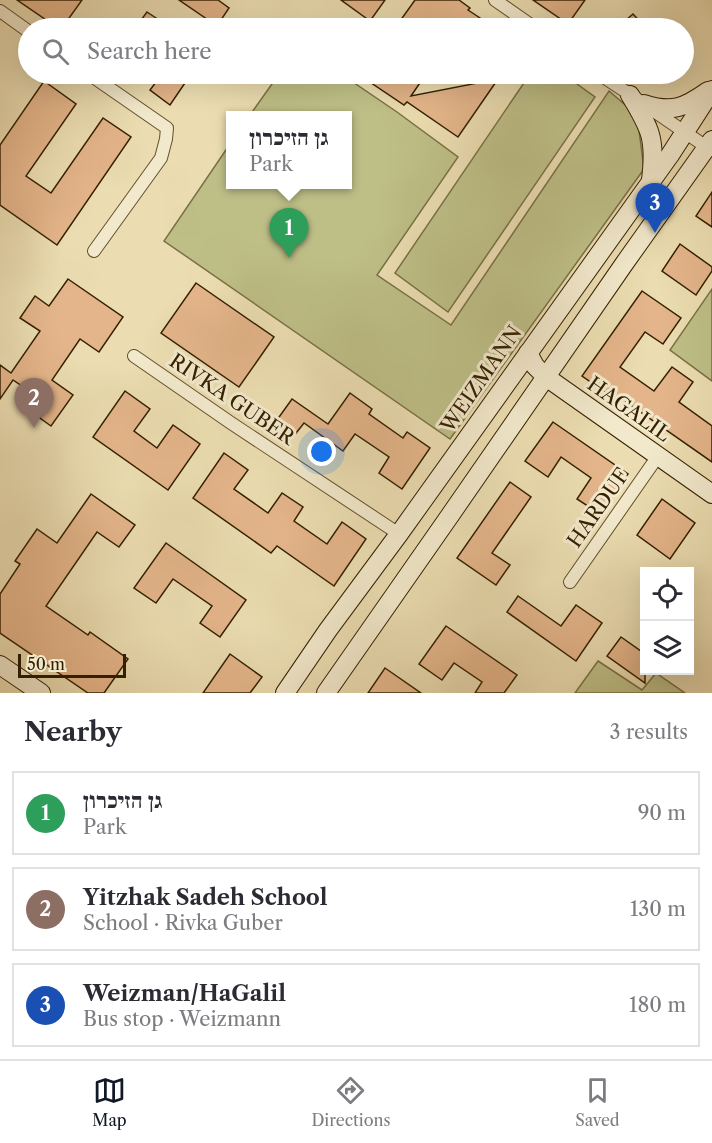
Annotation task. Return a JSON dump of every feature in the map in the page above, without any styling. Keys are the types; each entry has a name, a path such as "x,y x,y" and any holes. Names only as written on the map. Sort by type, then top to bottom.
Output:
{"main road":[{"path":"637,100 658,109 668,110 697,100 712,90"},
{"name":"WEIZMANN","path":"285,693 685,132 712,90"},
{"path":"637,100 650,130 653,147 651,180"},
{"path":"326,693 624,264 711,146"},
{"name":"HAGALIL","path":"528,353 535,366 546,377 712,494"},
{"path":"0,666 41,693"}],"street":[{"path":"495,0 521,18"},
{"path":"0,11 18,24"},
{"path":"94,250 161,158 167,128 103,84"},
{"path":"614,84 685,132 711,146"},
{"name":"RIVKA GUBER","path":"134,356 399,534"},
{"name":"HARDUF","path":"570,582 658,456"}],"green space":[{"path":"272,84 356,84 458,157 377,275 451,325 609,91 637,115 644,169 450,439 164,241 226,150 226,189 352,189 352,111 253,111"},
{"path":"523,84 577,84 595,97 448,312 395,273"},
{"path":"712,289 712,381 670,350"},
{"path":"598,661 642,690 654,675 659,675 685,693 575,693"}],"building":[{"path":"17,0 82,0 69,18 43,18"},
{"path":"179,0 218,0 229,8 222,18 205,18"},
{"path":"341,0 385,0 372,18 366,18"},
{"path":"415,0 459,0 480,18 402,18"},
{"path":"533,0 585,0 572,18 559,18"},
{"path":"147,12 156,18 142,18"},
{"path":"42,84 48,84 76,104 26,176 51,193 103,118 131,137 57,245 0,205 0,145"},
{"path":"154,84 184,84 170,105 150,90"},
{"path":"373,84 419,84 411,96 472,84 495,84 458,137 407,102 404,105"},
{"path":"712,192 712,227 696,216"},
{"path":"680,244 712,267 712,271 696,295 662,271"},
{"path":"68,279 123,317 99,352 80,339 52,380 73,395 51,426 26,408 35,395 13,380 0,399 0,365 11,373 40,331 20,318 35,296 49,306"},
{"path":"196,283 274,337 239,387 161,333"},
{"path":"642,291 681,318 663,344 645,332 620,367 654,391 672,367 693,382 679,402 712,426 712,462 626,402 624,405 582,376"},
{"path":"125,391 150,409 134,431 157,448 173,425 200,444 168,490 93,437"},
{"path":"350,393 372,409 369,414 403,438 407,432 430,448 402,489 379,473 389,457 355,434 343,451 304,423 293,437 274,424 292,399 328,424"},
{"path":"553,422 628,474 600,514 577,499 591,478 561,457 548,477 525,461"},
{"path":"224,453 248,470 234,489 268,513 282,493 303,507 294,521 327,544 342,522 366,539 334,586 277,546 271,553 193,498"},
{"path":"510,482 531,497 492,553 510,565 496,585 457,558"},
{"path":"91,494 135,525 119,547 97,532 46,606 88,635 90,632 128,659 104,693 88,693 0,633 0,594 20,564 15,561 37,529 57,543"},
{"path":"662,499 695,523 670,559 637,535"},
{"path":"166,543 246,600 220,637 200,623 212,606 173,579 156,603 134,588"},
{"path":"518,596 561,626 576,605 602,623 576,661 507,612"},
{"path":"446,626 517,675 504,693 475,693 482,682 454,663 442,680 419,664"},
{"path":"621,637 640,650 640,675 645,675 645,683 607,656"},
{"path":"230,654 262,677 250,693 203,693"},
{"path":"385,668 421,693 368,693"}],"place":[{"name":"Weizman/HaGalil","path":"655,233"},
{"name":"גן הזיכרון","path":"289,258"},
{"name":"Yitzhak Sadeh School","path":"34,428"}]}
